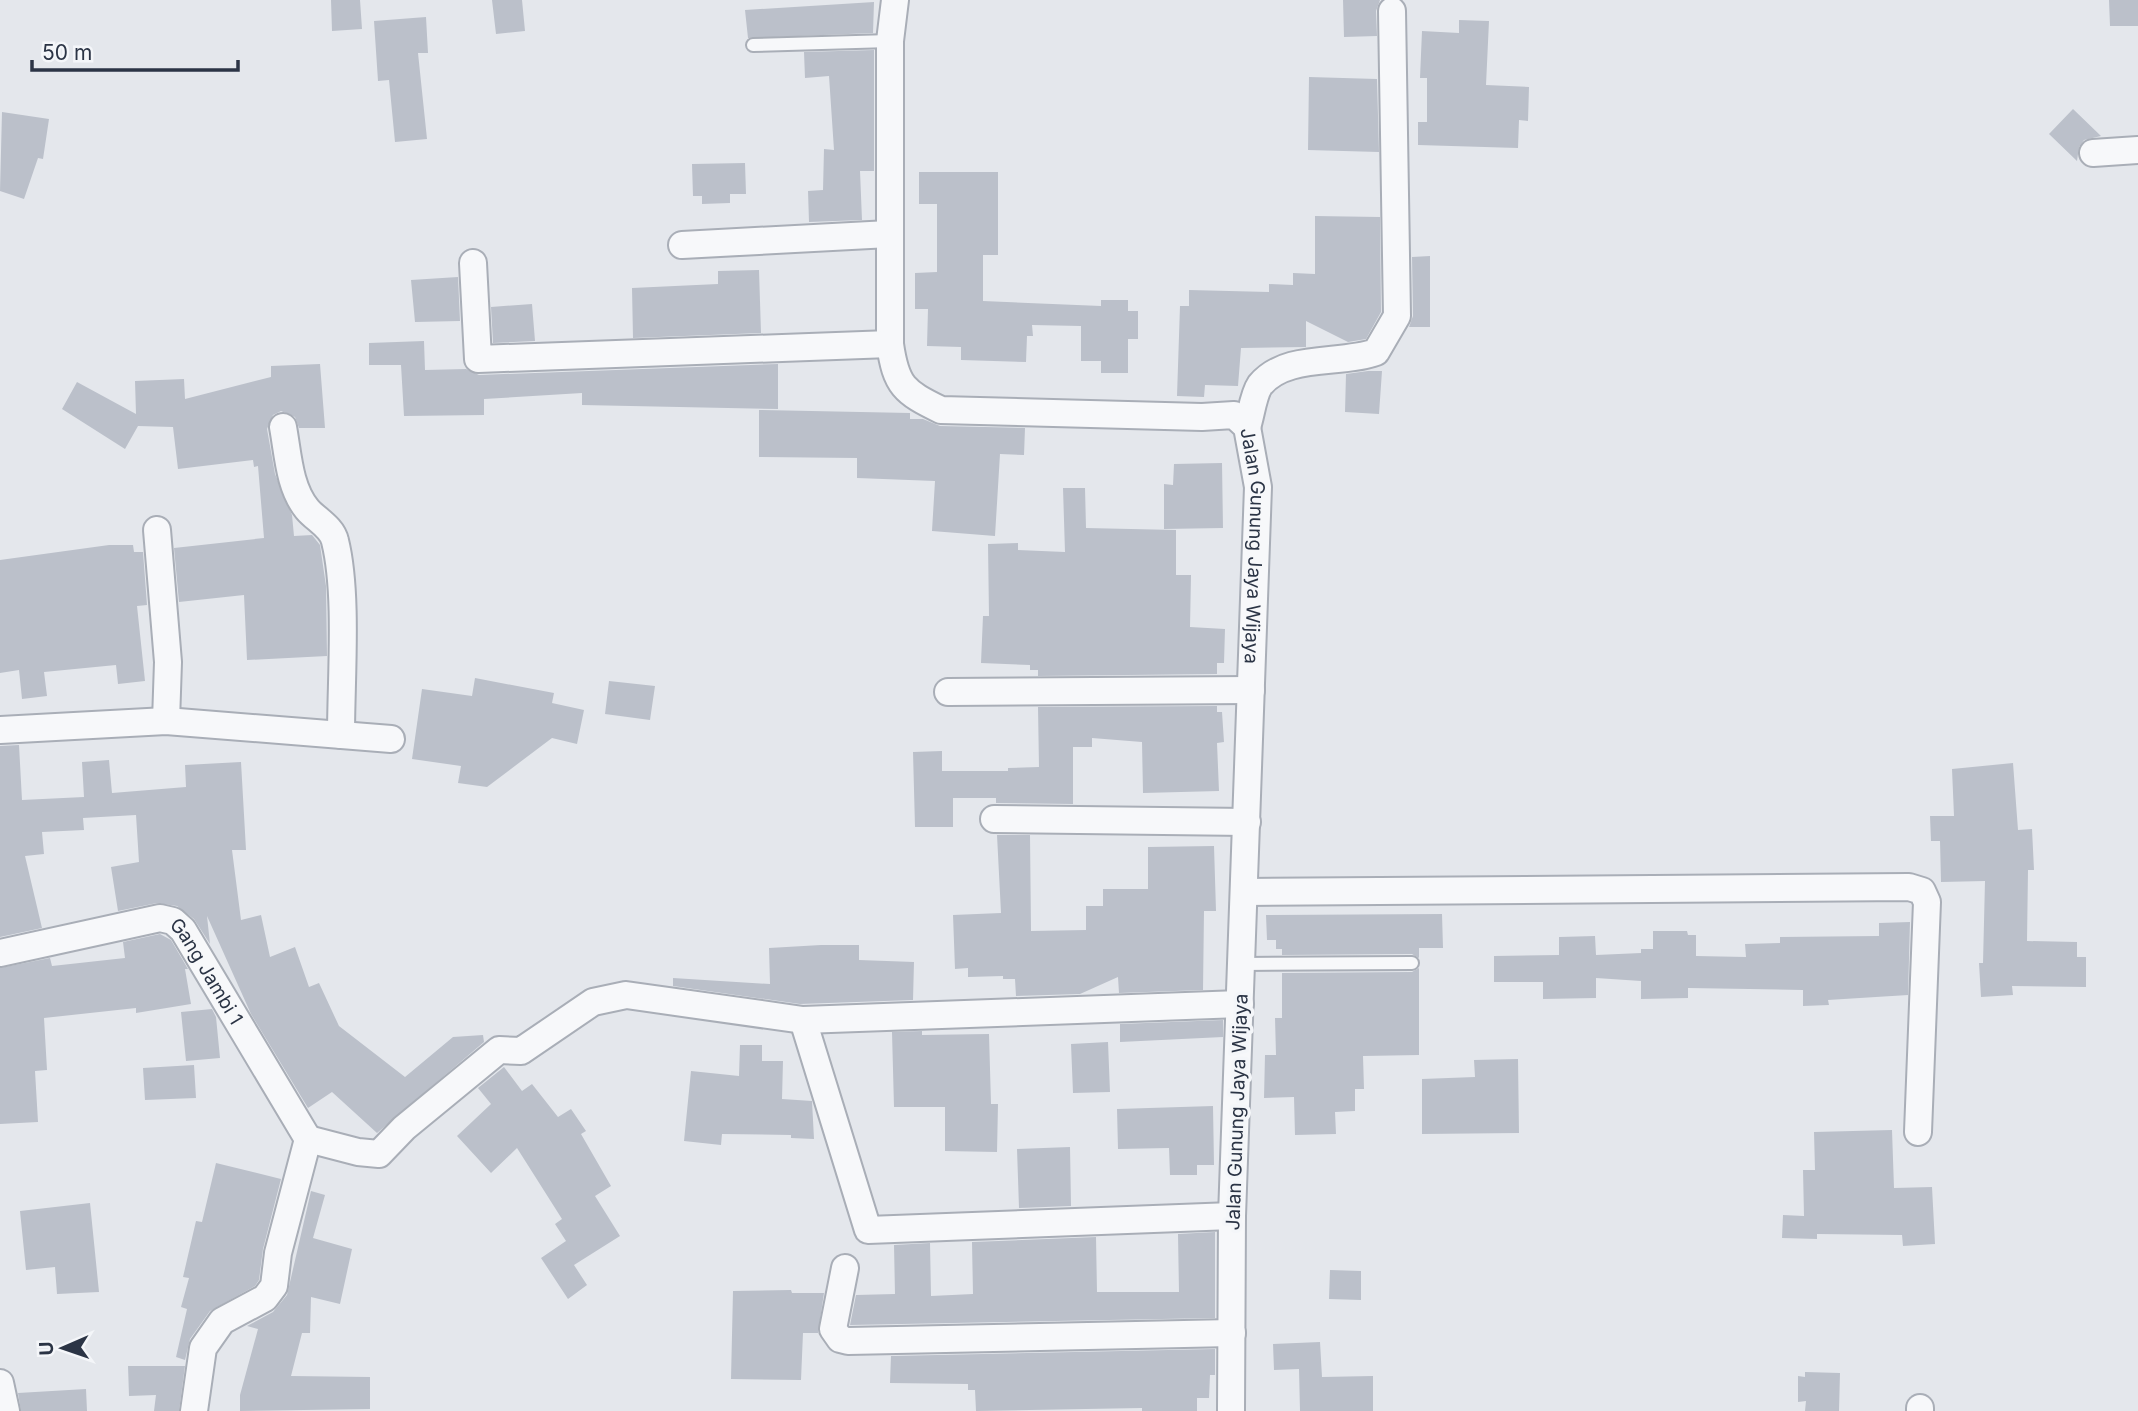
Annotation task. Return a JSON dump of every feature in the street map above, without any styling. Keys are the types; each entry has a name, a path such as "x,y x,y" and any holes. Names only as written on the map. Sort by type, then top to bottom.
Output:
{"street":[{"name":"Jalan Gunung Jaya Wijaya","path":"895,0 890,41 890,344 894,370 910,395 941,410 1202,417 1234,415 1247,427 1258,487 1232,1216 1231,1411"},
{"path":"1247,427 1260,386 1281,370 1301,364 1376,352 1397,316 1392,11"},
{"path":"2093,153 2138,150"},
{"path":"682,244 889,234"},
{"path":"473,263 478,359 890,344"},
{"path":"283,427 298,494 307,509 335,537 341,575 341,735"},
{"path":"158,530 167,662 166,721"},
{"path":"948,692 1251,690"},
{"path":"0,730 166,721 391,739"},
{"path":"994,819 1247,822"},
{"path":"1244,892 1895,887 1922,891 1927,902 1918,1132"},
{"name":"Gang Jambi 1","path":"0,953 160,918 173,921 183,930 308,1139"},
{"path":"194,1411 203,1348 222,1321 265,1298 274,1286 278,1253 308,1139 358,1152 379,1154 404,1128 499,1050 521,1051 593,1002 626,995 803,1020 1240,1004"},
{"path":"803,1020 868,1230 1232,1216"},
{"path":"845,1268 833,1329 840,1339 848,1341 1232,1333"},
{"path":"0,1383 5,1411"}],"lane":[{"path":"752,45 890,41"},
{"path":"1242,964 1412,963"}],"building":[{"path":"331,0 360,0 362,29 332,31"},
{"path":"492,0 522,0 525,31 496,34"},
{"path":"1343,0 1380,0 1376,11 1377,36 1344,37"},
{"path":"2109,0 2138,0 2138,26 2110,26"},
{"path":"874,2 873,33 748,38 745,10"},
{"path":"426,17 428,53 418,53 427,139 395,142 389,80 378,81 374,21"},
{"path":"1459,20 1489,21 1486,85 1529,87 1528,121 1519,120 1518,148 1418,145 1418,122 1427,122 1427,78 1420,78 1422,31 1459,33"},
{"path":"874,50 874,171 860,171 862,220 809,222 808,191 823,190 824,149 834,150 829,76 805,78 804,52"},
{"path":"1309,77 1377,79 1379,152 1308,150"},
{"path":"2073,109 2101,136 2084,140 2079,147 2077,161 2049,134"},
{"path":"2,112 49,119 43,159 38,158 24,199 0,191"},
{"path":"745,163 746,194 730,194 730,203 702,204 702,196 693,196 692,164"},
{"path":"919,172 998,172 998,255 983,255 983,301 1101,306 1101,300 1128,300 1128,311 1138,311 1138,339 1128,339 1128,373 1101,373 1101,361 1081,361 1081,326 1032,325 1033,336 1027,336 1026,362 961,360 961,347 927,346 928,309 915,309 915,273 937,272 937,204 919,204"},
{"path":"1315,216 1380,217 1381,312 1366,339 1348,342 1306,321 1306,347 1241,348 1238,386 1205,385 1204,397 1177,396 1180,306 1189,306 1189,290 1269,292 1269,284 1293,285 1293,273 1315,274"},
{"path":"1430,256 1430,327 1409,327 1413,316 1412,257"},
{"path":"759,270 761,333 633,338 632,288 718,284 718,271"},
{"path":"458,277 460,321 415,322 411,280"},
{"path":"532,304 535,341 493,343 491,307"},
{"path":"424,341 425,370 466,369 479,375 778,364 778,409 582,405 582,393 484,399 484,415 404,416 401,365 369,365 369,343"},
{"path":"320,364 325,428 299,428 295,417 281,411 273,415 267,429 275,474 292,515 294,536 312,535 320,545 326,586 327,656 247,660 244,595 179,602 174,548 264,538 258,466 254,467 253,460 178,469 173,427 138,426 125,449 62,409 77,382 136,414 135,381 184,379 185,399 271,377 271,366"},
{"path":"1382,371 1379,414 1345,412 1346,374"},
{"path":"759,410 910,413 910,419 923,419 940,426 1025,428 1024,455 1000,454 995,536 932,531 935,481 857,478 857,458 759,457"},
{"path":"1222,463 1223,528 1164,529 1164,484 1173,485 1174,464"},
{"path":"1063,488 1085,488 1086,528 1176,530 1176,575 1191,575 1190,627 1225,629 1224,663 1217,663 1217,674 1038,676 1038,670 1030,670 1030,665 981,663 983,616 989,616 988,544 1018,543 1018,550 1065,552"},
{"path":"109,545 133,545 134,552 143,552 147,605 137,606 145,681 118,684 116,665 44,672 47,696 22,699 19,670 0,673 0,560"},
{"path":"475,678 554,693 552,703 584,710 577,744 552,738 487,787 458,783 461,766 412,759 422,689 472,696"},
{"path":"609,681 655,686 650,720 605,714"},
{"path":"1217,706 1217,712 1222,712 1224,742 1217,743 1219,791 1143,793 1142,742 1092,738 1092,747 1073,747 1073,804 996,803 996,798 953,798 953,827 915,827 913,752 942,751 942,771 1008,771 1008,768 1039,767 1038,707"},
{"path":"19,745 22,800 84,797 82,762 109,760 112,793 186,787 185,765 241,762 246,850 232,850 241,920 261,915 270,957 295,947 309,987 319,983 339,1026 405,1077 453,1037 483,1035 484,1042 377,1133 332,1092 308,1108 251,1014 207,916 210,944 194,919 177,906 157,903 118,911 111,867 139,862 136,815 83,818 84,830 42,832 44,854 25,856 42,928 0,937 0,746"},
{"path":"2013,763 2018,830 2032,829 2034,870 2028,870 2027,941 2077,942 2077,957 2086,957 2086,987 2012,986 2013,995 1981,997 1979,963 1983,963 1985,881 1941,882 1940,841 1931,841 1930,816 1954,816 1952,769"},
{"path":"997,835 1030,835 1031,931 1086,930 1086,906 1103,906 1103,889 1148,889 1148,847 1214,846 1216,911 1204,911 1203,990 1119,993 1118,977 1080,994 1016,996 1015,979 1003,979 1003,976 968,977 968,968 955,969 953,915 1001,913"},
{"path":"1442,914 1443,948 1419,948 1419,958 1412,954 1282,955 1282,949 1276,949 1276,940 1267,940 1266,915"},
{"path":"1910,922 1908,995 1828,1000 1829,1005 1803,1006 1803,990 1688,988 1688,998 1641,999 1641,981 1596,978 1596,998 1543,999 1543,982 1494,982 1494,956 1559,955 1559,937 1595,936 1596,955 1641,953 1641,949 1653,949 1653,931 1687,931 1688,935 1696,935 1696,956 1746,957 1745,944 1780,943 1780,937 1879,936 1879,923"},
{"path":"160,934 171,940 188,969 185,969 191,1004 136,1013 136,1008 44,1018 47,1070 35,1071 38,1122 0,1124 0,968 50,958 52,966 125,958 123,942"},
{"path":"859,945 859,960 914,962 913,1000 800,1004 673,986 673,978 770,984 769,948"},
{"path":"1419,968 1419,1055 1363,1056 1364,1089 1355,1089 1355,1111 1335,1112 1336,1134 1295,1135 1294,1097 1264,1098 1265,1055 1276,1055 1275,1018 1282,1018 1282,973 1412,972"},
{"path":"212,1009 216,1017 220,1058 186,1061 181,1012"},
{"path":"1223,1020 1223,1037 1120,1042 1120,1024"},
{"path":"922,1031 922,1035 989,1034 991,1104 998,1104 997,1152 945,1151 945,1107 894,1107 892,1032"},
{"path":"1108,1042 1110,1092 1073,1093 1071,1044"},
{"path":"740,1045 762,1045 762,1061 783,1061 782,1099 812,1101 814,1139 791,1138 791,1135 722,1134 721,1145 684,1141 691,1071 739,1076"},
{"path":"1518,1059 1519,1133 1422,1134 1422,1079 1475,1077 1474,1060"},
{"path":"194,1065 196,1098 145,1100 143,1068"},
{"path":"504,1067 522,1091 532,1084 558,1117 571,1109 586,1131 581,1134 611,1186 595,1196 620,1236 574,1265 587,1285 568,1299 541,1258 566,1241 555,1224 562,1219 517,1148 491,1173 457,1136 491,1104 478,1088"},
{"path":"1213,1106 1214,1165 1197,1165 1197,1175 1170,1175 1169,1148 1118,1149 1117,1109"},
{"path":"1892,1130 1894,1188 1932,1187 1935,1244 1903,1246 1902,1235 1817,1234 1817,1239 1782,1238 1783,1215 1804,1216 1803,1170 1815,1170 1814,1132"},
{"path":"1070,1147 1071,1206 1019,1208 1017,1149"},
{"path":"216,1163 281,1179 263,1249 259,1280 255,1286 210,1311 190,1339 185,1360 176,1357 187,1309 181,1307 189,1278 183,1277 196,1221 202,1222"},
{"path":"311,1191 325,1195 313,1238 352,1249 340,1304 311,1297 310,1333 302,1333 291,1376 370,1377 370,1409 240,1411 240,1395 258,1329 247,1326 273,1312 287,1295"},
{"path":"90,1203 99,1292 57,1294 55,1267 26,1270 20,1211"},
{"path":"1215,1232 1215,1318 850,1325 856,1295 895,1294 894,1245 930,1243 931,1296 973,1294 972,1242 1096,1237 1097,1292 1179,1292 1178,1234"},
{"path":"1330,1270 1361,1271 1361,1300 1329,1299"},
{"path":"791,1290 792,1293 824,1293 818,1333 803,1333 801,1380 731,1379 733,1291"},
{"path":"1320,1342 1322,1377 1373,1376 1373,1411 1300,1411 1299,1369 1274,1370 1273,1344"},
{"path":"1215,1349 1215,1375 1210,1375 1209,1398 1197,1398 1197,1411 1142,1411 1142,1408 976,1411 975,1390 968,1390 968,1384 890,1383 891,1356"},
{"path":"128,1366 185,1366 179,1411 154,1411 156,1395 129,1396"},
{"path":"1805,1372 1840,1373 1839,1411 1805,1411 1806,1401 1798,1402 1798,1376 1805,1377"},
{"path":"86,1389 87,1411 21,1411 18,1393"}]}
